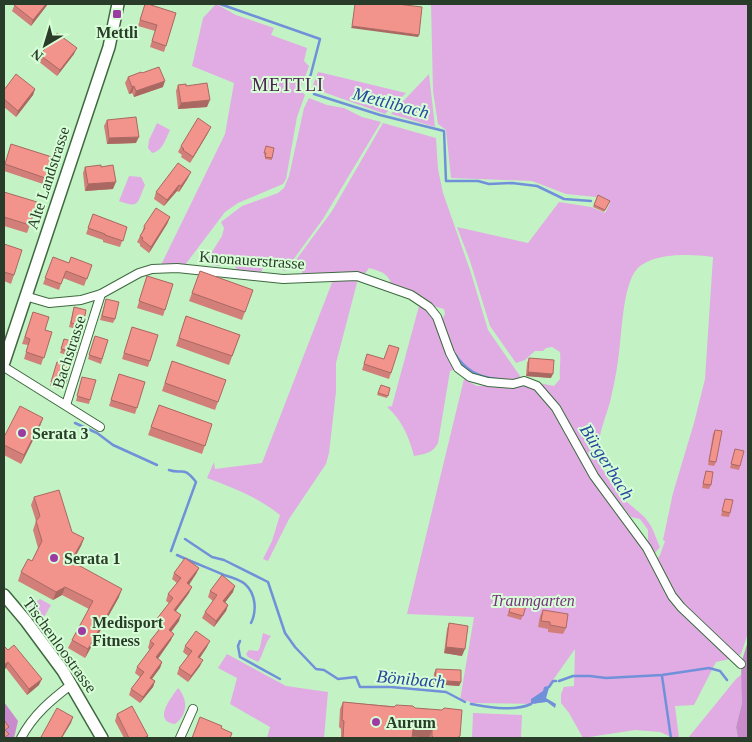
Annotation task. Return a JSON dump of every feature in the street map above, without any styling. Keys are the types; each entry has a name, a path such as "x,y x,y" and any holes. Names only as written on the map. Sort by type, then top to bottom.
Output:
{"main road":[{"name":"Alte Landstrasse","path":"5,356 109,48 118,4"},
{"name":"Tischenloostrasse","path":"4,597 26,621 72,684 102,738"}],"street":[{"name":"Knonauerstrasse","path":"26,296 49,303 81,300 102,294 139,273 152,269 177,268 283,279 357,276 411,295 429,307 438,317 450,353 458,368 470,376 488,382 513,384 524,381 537,386 556,408 594,476 647,548 672,596 681,607 741,664"},
{"name":"Bachstrasse","path":"4,367 66,405 102,294"},
{"path":"66,405 100,427"},
{"path":"21,738 28,725 40,711 53,698 72,684"},
{"path":"180,738 193,709"}],"green space":[{"path":"216,4 236,15 274,28 271,35 307,48 304,61 309,66 300,90 305,95 297,117 286,179 283,184 238,203 225,212 185,265 161,265 225,134 234,83 192,66 203,18"},
{"name":"Traumgarten","path":"431,4 748,4 748,633 741,654 738,656 728,655 730,659 716,662 694,705 675,706 679,738 673,738 660,732 635,730 583,738 561,703 561,694 564,687 574,686 575,649 536,704 471,703 460,700 474,617 407,614 464,379 477,386 524,384 537,390 546,399 655,562 660,555 665,541 663,540 673,493 705,379 713,257 695,255 673,256 644,263 632,277 625,299 616,371 598,445 598,452 601,464 612,485 646,518 651,526 660,547 655,553 648,541 648,530 640,519 631,517 608,488 540,387 539,383 554,386 560,379 560,352 552,347 546,348 543,351 535,351 525,360 516,363 490,326 470,261 457,227 528,243 559,202 591,207 605,213 610,203 596,197 566,194 532,181 451,178 446,130 438,124 433,91"},
{"path":"318,72 406,93 385,114 312,88"},
{"path":"429,74 435,127 391,114"},
{"path":"309,98 327,105 344,108 362,117 381,122 323,219 285,271 272,266 264,266 261,272 237,270 234,264 225,262 219,266 205,263 222,236 224,228 221,222 242,206 278,193 284,188 289,176 304,108"},
{"path":"157,123 170,130 159,150 152,153 148,148 149,140"},
{"path":"383,123 436,138 438,169 443,193 471,273 488,330 520,376 519,379 513,381 496,380 485,378 469,371 458,361 450,346 442,322 445,314 444,309 433,306 408,289 391,283 382,272 369,268 364,275 356,272 303,275 301,270 293,264 332,211"},
{"path":"129,176 141,177 145,185 139,200 134,204 119,201"},
{"path":"358,279 336,363 336,392 326,464 289,519 268,561 263,559 272,541 280,515 254,498 207,478 214,462 215,469 262,463 333,280"},
{"path":"419,306 426,309 437,324 457,369 450,371 438,443 431,451 414,456 404,429 397,417 387,407 392,406"},
{"path":"40,599 51,605 43,619 38,617 29,607"},
{"path":"263,633 271,636 258,662 246,654 249,650 258,651"},
{"path":"227,654 286,686 328,692 324,738 267,738 270,727 230,704 237,678 218,668"},
{"path":"742,674 742,703 736,727 738,738 688,738 736,679"},
{"path":"178,688 184,697 185,707 182,716 175,724 168,722 164,714 168,703"},
{"path":"473,713 522,715 521,738 472,738"}],"shaded area":[{"path":"748,641 748,738 738,738 736,727 742,703 741,664"},
{"path":"4,702 18,721 14,738 4,738"}],"water":[{"path":"548,686 546,698 556,704 555,708 547,702 531,704 531,699 543,691 544,687"}],"building":[{"path":"15,4 46,4 33,20"},
{"path":"145,4 176,13 166,46 152,41 157,25 140,20"},
{"path":"355,4 397,4 422,7 419,35 352,26"},
{"path":"57,33 77,48 60,70 40,55"},
{"path":"159,67 165,81 136,91 134,86 132,87 128,77"},
{"path":"16,74 35,89 18,111 4,99 4,90"},
{"path":"207,83 210,100 181,103 178,85 186,84 186,86"},
{"path":"136,117 139,137 109,138 107,120"},
{"path":"198,118 211,127 193,157 183,150 181,146"},
{"path":"11,144 55,158 48,179 5,164"},
{"path":"266,146 274,148 272,158 265,157"},
{"path":"178,163 191,172 181,186 179,185 167,200 156,192"},
{"path":"101,165 101,167 113,165 116,182 88,184 85,167"},
{"path":"4,192 37,202 30,225 4,217"},
{"path":"598,195 610,201 605,210 594,205"},
{"path":"156,208 170,217 151,247 140,236"},
{"path":"93,214 127,227 123,241 88,228"},
{"path":"4,244 22,250 14,275 4,272"},
{"path":"53,257 69,263 71,257 92,265 87,279 66,271 61,284 45,278"},
{"path":"200,271 253,290 245,312 192,293"},
{"path":"147,276 173,284 165,310 139,301"},
{"path":"106,299 119,302 115,319 102,316"},
{"path":"74,307 86,310 83,326 71,323"},
{"path":"33,312 49,317 45,330 52,332 44,358 26,352 30,339 25,337"},
{"path":"186,316 240,335 232,356 179,338"},
{"path":"132,327 158,335 150,361 124,353"},
{"path":"95,336 108,340 102,359 89,355"},
{"path":"64,339 79,343 76,353 61,349"},
{"path":"389,345 399,348 391,373 364,364 367,354 384,359"},
{"path":"529,358 554,360 553,374 528,372"},
{"path":"172,361 226,380 218,402 165,383"},
{"path":"57,362 71,366 65,386 51,382"},
{"path":"119,374 145,382 137,408 111,400"},
{"path":"82,377 96,380 90,400 77,396"},
{"path":"381,385 390,388 388,396 378,393"},
{"path":"159,405 212,424 205,446 151,427"},
{"name":"Serata 3","path":"20,406 43,418 24,455 4,445 4,437"},
{"path":"715,430 722,431 716,462 709,461"},
{"path":"735,449 744,451 740,466 731,464"},
{"path":"706,471 713,472 711,485 703,484"},
{"name":"Serata 1","path":"59,490 72,532 84,538 71,561 122,589 88,649 72,640 93,601 65,587 56,592 21,572 28,559 32,561 42,541 36,521 40,516 34,497"},
{"path":"725,499 733,500 730,513 722,511"},
{"path":"185,558 199,568 187,583 192,587 174,610 181,615 169,630 174,634 156,657 162,662 150,678 155,681 143,697 131,689 144,672 137,667 154,644 150,641 163,625 156,620 173,598 168,594 181,578 174,573"},
{"path":"222,575 235,586 223,601 228,605 216,621 205,612 217,595 210,591"},
{"path":"512,602 526,606 523,616 509,612"},
{"path":"543,610 568,614 566,628 541,621"},
{"path":"449,623 468,626 465,649 446,647"},
{"path":"196,631 210,641 198,657 203,660 191,676 179,668 192,651 185,646"},
{"path":"14,645 42,679 29,689 8,662 4,665 4,648 8,650"},
{"path":"436,669 461,670 461,682 435,680"},
{"path":"343,702 394,707 396,705 413,706 415,708 462,710 460,736 457,738 434,738 432,730 413,729 412,738 343,738"},
{"path":"132,706 148,736 144,738 129,738 117,714"},
{"path":"57,708 73,717 61,738 41,737"},
{"path":"200,717 222,726 221,728 232,733 230,738 192,738"},
{"path":"4,720 9,727 5,730 9,734 4,738"}],"waterway":[{"name":"Mettlibach","path":"220,4 320,39 307,89"},
{"name":"Mettlibach","path":"314,94 380,115 444,131 446,181 478,181 489,184 512,183 537,186 564,199 591,201"},
{"name":"Bürgerbach","path":"455,354 473,372 484,377 497,379"},
{"name":"Bönibach","path":"75,423 97,433 113,445 157,465"},
{"name":"Bönibach","path":"169,470 185,472 196,482 171,551"},
{"name":"Bönibach","path":"185,539 212,557 224,560 268,582 285,633 295,647 316,669 324,670 338,679 356,677 360,687 391,687 446,692 465,702"},
{"name":"Bönibach","path":"177,555 238,579 245,584 249,588 255,608 251,623"},
{"name":"Bönibach","path":"240,641 238,646 240,657 280,679"},
{"name":"Bönibach","path":"559,681 573,676 606,678 662,675 709,668 720,671 727,680"},
{"path":"662,676 671,738"},
{"name":"Bönibach","path":"549,687 553,681 556,681"},
{"name":"Bönibach","path":"471,704 509,708 531,704"}],"place":[{"name":"Mettli","path":"117,14"},
{"name":"Serata 3","path":"22,433"},
{"name":"Serata 1","path":"54,558"},
{"name":"Medisport Fitness","path":"82,631"},
{"name":"Aurum","path":"376,722"}],"district":[{"name":"METTLI","path":"288,85"}]}
